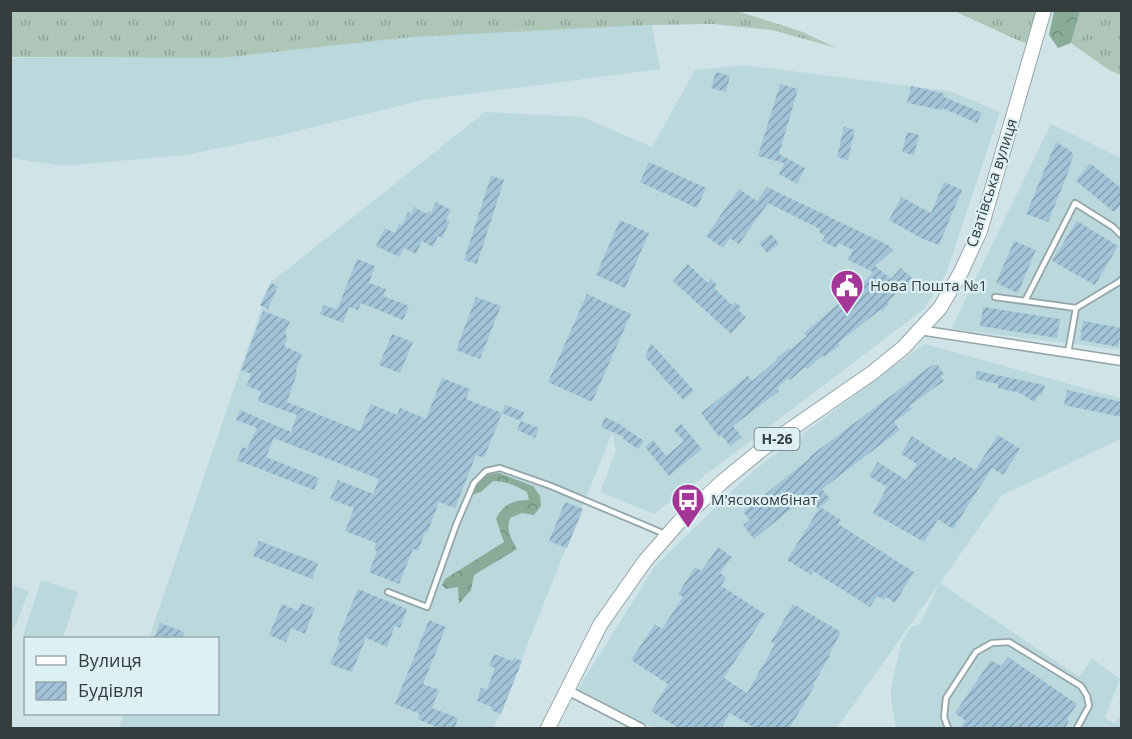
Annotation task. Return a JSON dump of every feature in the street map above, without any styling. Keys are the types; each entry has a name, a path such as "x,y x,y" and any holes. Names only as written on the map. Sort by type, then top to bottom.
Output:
{"main road":[{"name":"Сватівська вулиця","path":"548,729 600,626 645,561 679,522 756,454 872,374 903,348 940,308 961,272 980,231 1044,10"}],"street":[{"path":"919,330 1122,361"},
{"path":"567,690 640,729"}],"lane":[{"path":"1025,301 1075,203 1113,227 1122,236"},
{"path":"995,297 1076,308 1122,279"},
{"path":"1068,353 1076,308"},
{"path":"388,592 427,607 456,525 474,483 486,471 500,468 551,486 668,535"},
{"path":"948,729 944,717 946,698 976,652 992,644 1008,642 1081,686 1087,696 1089,706 1077,729"}],"shaded area":[{"path":"649,10 660,69 423,100 277,136 186,155 62,166 11,158 10,58 221,58"},
{"path":"744,65 949,91 1000,112 946,274 924,309 654,514 600,492 616,451 612,433 494,728 119,728 124,715 219,715 219,637 149,637 271,280 274,280 485,112 582,117 652,147 695,70"},
{"path":"1051,124 1121,158 1121,350 951,329"},
{"path":"924,344 1121,398 1121,439 1002,495 940,583 1079,677 1092,659 1120,679 1105,717 1115,724 1121,715 1121,728 896,728 891,688 901,643 911,627 920,624 939,584 837,728 653,728 578,689 655,566 753,471"},
{"path":"41,580 78,592 63,637 23,636"},
{"path":"14,585 29,591 14,629 11,625 10,595"}],"green space":[{"path":"11,10 734,10 800,31 837,48 772,30 713,24 647,25 411,37 221,58 11,57"},
{"path":"954,11 1038,11 1029,43 1022,42"},
{"path":"1054,11 1080,11 1071,43 1058,48 1049,35"},
{"path":"1080,11 1121,11 1121,75 1109,70 1071,43"},
{"path":"499,473 533,486 540,496 541,506 534,515 522,513 510,518 509,530 517,549 474,575 471,590 459,604 458,587 446,589 442,585 445,579 504,542 496,519 510,504 529,500 527,492 511,484 498,481 493,481 481,492 472,495 481,478"}],"building":[{"path":"716,72 730,76 726,92 711,88"},
{"path":"780,84 798,89 779,154 805,168 797,184 779,174 784,163 758,156"},
{"path":"911,86 945,94 944,97 982,113 977,123 942,108 942,110 907,103"},
{"path":"844,127 855,130 848,160 837,157"},
{"path":"907,132 919,135 914,155 902,152"},
{"path":"1056,142 1071,151 1073,155 1048,222 1026,214"},
{"path":"649,162 706,188 697,208 640,182"},
{"path":"1090,163 1122,189 1122,203 1114,212 1076,181"},
{"path":"491,176 504,180 477,264 464,260"},
{"path":"944,182 962,190 939,245 889,220 901,197 931,213"},
{"path":"767,187 888,245 893,250 875,266 891,279 901,268 912,278 887,302 889,304 882,311 880,310 838,343 840,345 824,357 823,355 807,369 805,367 790,380 788,378 777,388 779,391 733,426 742,437 730,446 721,435 719,437 701,413 748,376 752,381 789,348 791,349 807,336 804,333 873,272 848,260 853,250 839,243 836,248 822,241 825,236 819,232 820,229 768,203 739,244 730,238 723,248 706,236 739,189 757,201"},
{"path":"436,202 451,210 446,220 450,221 442,238 438,236 433,247 422,241 416,254 404,248 399,257 376,246 385,228 395,233 399,224 402,225 408,212 411,214 414,207 427,214 428,211 431,213"},
{"path":"620,220 649,233 625,288 596,275"},
{"path":"1077,221 1118,246 1095,285 1052,261"},
{"path":"771,234 779,244 767,253 759,243"},
{"path":"1014,241 1036,250 1018,293 996,283"},
{"path":"357,259 375,266 369,283 386,289 383,296 409,306 403,320 361,303 358,310 349,307 343,323 320,314 324,305 337,310"},
{"path":"688,264 708,283 711,279 717,285 714,288 732,305 735,302 741,307 738,310 746,317 731,334 673,281"},
{"path":"271,283 278,286 268,309 260,305"},
{"path":"587,294 631,314 592,402 548,382"},
{"path":"476,297 501,306 480,359 456,350"},
{"path":"983,307 1060,319 1057,338 980,326"},
{"path":"263,311 290,321 285,333 287,340 284,346 302,354 287,402 360,431 371,404 397,415 400,408 426,419 442,378 470,389 466,399 502,413 484,458 476,455 455,508 439,502 427,533 425,532 418,551 413,549 399,584 369,572 377,551 374,550 376,543 345,531 354,508 330,499 338,480 373,494 379,479 274,438 266,457 319,478 314,490 237,460 242,447 247,449 257,428 236,420 240,410 291,432 297,415 258,401 261,391 246,386 252,374 241,370"},
{"path":"1083,321 1122,328 1118,347 1080,340"},
{"path":"392,334 413,342 400,373 379,365"},
{"path":"651,343 694,391 683,400 645,357"},
{"path":"937,364 944,374 941,377 944,381 909,406 912,409 894,422 900,430 822,489 830,499 818,509 807,496 754,539 743,525 750,520 743,512 809,457 932,365"},
{"path":"977,371 1045,385 1042,395 1039,395 1034,402 1020,393 998,388 998,384 975,379"},
{"path":"1067,390 1122,402 1122,417 1064,405"},
{"path":"505,405 524,412 521,421 502,413"},
{"path":"605,417 644,441 638,449 623,439 624,437 601,427"},
{"path":"521,421 539,428 535,438 517,430"},
{"path":"681,424 702,449 669,476 645,447 653,440 666,456 684,441 674,430"},
{"path":"998,435 1020,449 1003,475 992,468 953,529 938,519 924,542 873,513 887,487 869,476 878,462 906,480 917,464 901,454 912,436 951,461 954,457 975,470"},
{"path":"565,502 583,509 567,548 549,541"},
{"path":"820,507 841,520 838,524 914,572 895,603 886,597 884,600 877,596 870,607 813,571 811,575 787,560"},
{"path":"259,541 318,563 312,579 253,556"},
{"path":"718,547 732,557 720,573 726,577 721,586 765,614 724,678 747,693 775,644 771,642 793,604 841,632 813,684 815,685 789,729 756,729 730,713 721,729 680,729 651,711 668,684 631,660 655,624 662,629 683,597 678,594 695,567 701,571"},
{"path":"358,589 407,609 400,628 395,626 387,647 366,638 352,672 330,664 340,641 337,640"},
{"path":"301,603 315,608 305,634 291,628 286,642 269,635 282,604 298,611"},
{"path":"429,620 446,627 423,684 439,690 432,708 458,718 454,729 440,729 418,719 420,714 395,704"},
{"path":"160,623 184,632 183,637 155,637"},
{"path":"494,654 512,661 514,658 522,661 501,714 491,710 492,707 477,701 481,688 487,690 495,668 489,666"},
{"path":"1008,657 1077,704 1067,719 1069,721 1064,729 960,729 965,720 955,713 991,660 1001,666"}],"place":[{"name":"Нова Пошта №1","path":"847,315"},
{"name":"М'ясокомбінат","path":"688,529"}]}
